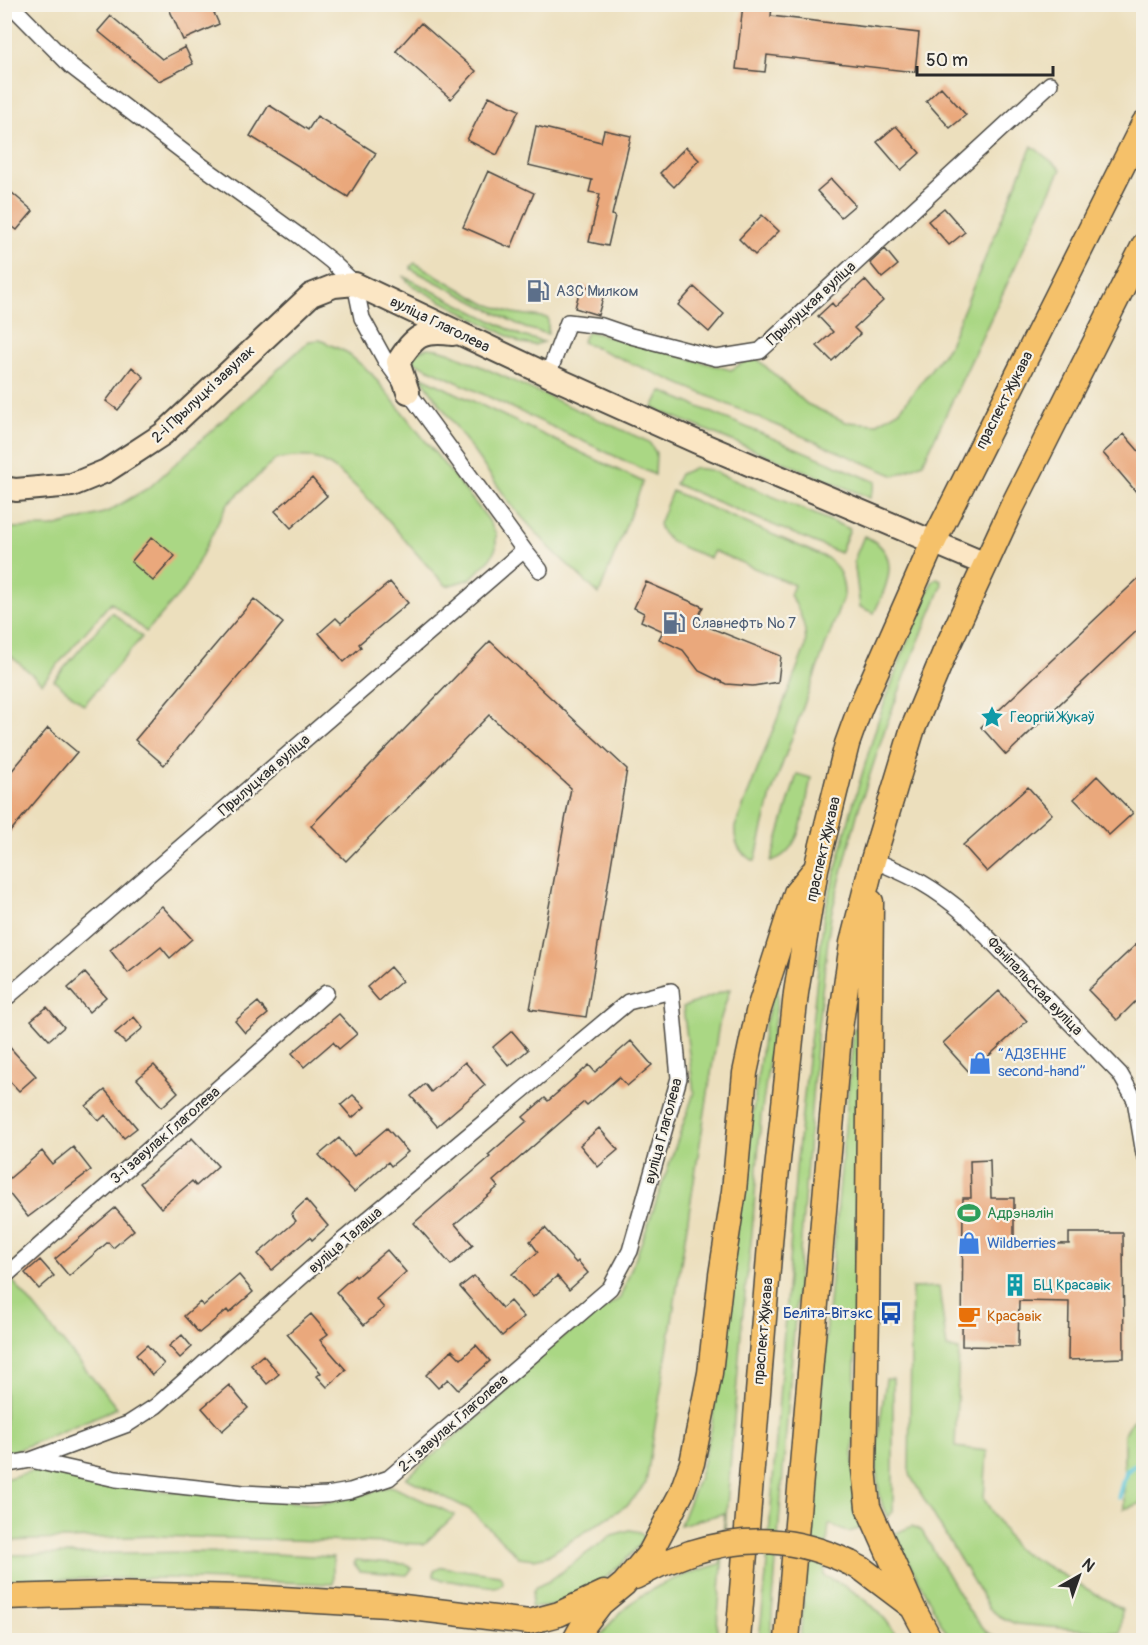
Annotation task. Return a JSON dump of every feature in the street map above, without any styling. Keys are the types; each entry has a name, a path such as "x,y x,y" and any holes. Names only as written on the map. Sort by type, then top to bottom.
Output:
{"main road":[{"name":"праспект Жукава","path":"738,1641 773,1207 796,993 816,869 848,744 860,708 933,543 1143,123"},
{"path":"787,1641 839,1036 852,943 872,865 912,731 944,654 985,564 1143,244"},
{"path":"872,865 864,1469 868,1507 930,1641"},
{"path":"575,1641 580,1629 601,1604 624,1584 650,1553 681,1494 692,1463 710,1373 721,1275 735,1191 745,1073 758,1012 796,893 816,869"},
{"path":"4,1597 106,1594 247,1597 387,1605 529,1622 548,1618 579,1606 659,1565 690,1553 727,1543 765,1540 797,1544 831,1554 862,1569 913,1608"}],"street":[{"name":"вуліца Глаголева","path":"10,4 71,66 198,163 302,238 355,284 697,442 933,543"},
{"name":"Прылуцкая вуліца","path":"548,375 568,322 602,326 716,358 760,351 1050,84"},
{"path":"355,284 362,318 385,360 540,570"},
{"name":"2-і Прылуцкі завулак","path":"4,488 16,490 72,485 106,471 163,434 311,294 334,286 355,284"},
{"path":"408,392 398,362 411,342 424,334 437,332 463,335"},
{"path":"933,543 985,564"},
{"name":"Прылуцкая вуліца","path":"4,1000 524,550"},
{"name":"Фаніпальская вуліца","path":"872,865 919,880 952,902 1120,1074 1135,1100 1143,1154"},
{"name":"вуліца Глаголева","path":"635,1233 679,1078 671,992"},
{"name":"вуліца Талаша","path":"4,1465 31,1460 128,1424 156,1406 342,1241 628,1002 671,992"},
{"name":"3-і завулак Глаголева","path":"4,1277 326,993"},
{"name":"2-і завулак Глаголева","path":"31,1460 116,1479 243,1493 327,1496 368,1486 389,1478 610,1288 630,1251 635,1233"}],"green space":[{"path":"1032,146 1061,169 923,463 895,476 582,342 588,331 731,370 754,356 807,404 846,422 876,424 900,410 948,347"},
{"path":"415,263 484,303 513,313 548,318 548,334 525,328 411,269"},
{"path":"403,276 522,336 544,342 534,345 521,343 411,285"},
{"path":"320,340 346,352 371,373 488,519 496,534 496,548 490,559 470,579 447,586 364,495 329,465 309,457 276,459 227,505 185,588 146,632 111,602 42,683 5,651 4,528 53,527 107,512 150,487 309,341"},
{"path":"427,348 451,353 649,442 656,453 655,475 410,360 417,352"},
{"path":"420,376 643,482 599,594 550,548 512,506"},
{"path":"661,391 876,482 870,498 653,408"},
{"path":"694,468 710,470 850,529 840,553 675,484 680,474"},
{"path":"672,491 827,558 835,565 842,579 844,595 771,795 755,861 739,848 735,827 805,648 804,627 790,595 794,585 714,551 710,558 680,546 666,537 659,524"},
{"path":"864,536 884,551 888,560 887,581 874,613 860,607 854,560"},
{"path":"937,578 941,580 942,586 886,726 858,811 831,915 817,1033 770,1640 759,1640 766,1575 796,1168 824,915 878,721 905,647 932,582"},
{"path":"112,612 142,637 84,705 54,680"},
{"path":"797,774 811,778 801,827 790,848 782,856 771,861"},
{"path":"779,974 761,1117 716,1640 598,1640 610,1624 636,1599 667,1582 720,1564 725,1513 680,1525 699,1477 711,1430 765,1024"},
{"path":"730,989 719,1024 646,1483 629,1504 547,1556 534,1559 519,1557 469,1509 406,1478 489,1408 554,1343 620,1298 694,1093 683,1007"},
{"path":"854,1028 862,1029 853,1459 857,1502 865,1527 849,1532 829,1524 824,1576 847,1587 867,1602 885,1619 899,1640 800,1640 816,1446"},
{"path":"12,1280 117,1408 5,1455 4,1287"},
{"path":"939,1287 947,1348 959,1350 955,1447 987,1451 984,1499 1015,1548 1122,1609 1120,1633 1016,1624 999,1616 989,1608 911,1477 909,1469 912,1288"},
{"path":"886,1379 893,1379 893,1512 887,1517 881,1501 877,1466"},
{"path":"1143,1411 1143,1503 1124,1509 1124,1435 1128,1426"},
{"path":"38,1469 152,1490 319,1504 359,1496 391,1486 455,1515 424,1544 156,1536 5,1541 5,1479"},
{"path":"912,1526 922,1531 969,1611 987,1632 1000,1640 953,1640 945,1630 894,1534"},
{"path":"630,1530 640,1532 646,1538 595,1586 564,1602 531,1607 536,1587 549,1581 612,1535"},
{"path":"192,1552 333,1557 333,1584 167,1578 5,1580 5,1555"},
{"path":"356,1560 405,1564 412,1569 407,1575 360,1571 354,1564"},
{"path":"442,1567 499,1575 503,1582 502,1585 495,1587 443,1580 434,1576 434,1571"}],"building":[{"path":"167,4 210,4 219,24 183,40"},
{"path":"743,4 772,6 771,16 919,33 915,72 767,55 765,72 736,69"},
{"path":"111,16 162,59 185,47 193,64 159,81 98,31"},
{"path":"421,23 476,71 451,99 396,51"},
{"path":"941,87 966,115 950,128 926,101"},
{"path":"489,96 519,110 497,155 467,140"},
{"path":"269,105 308,130 317,116 376,153 348,197 250,136"},
{"path":"536,126 601,142 604,130 631,136 612,215 615,216 608,246 589,242 600,194 589,192 592,180 528,165"},
{"path":"896,126 920,153 901,170 877,142"},
{"path":"686,147 699,160 674,187 660,173"},
{"path":"488,171 534,193 511,248 463,227"},
{"path":"831,179 855,205 841,217 817,191"},
{"path":"4,186 33,211 17,230 4,220"},
{"path":"944,208 965,232 949,245 928,221"},
{"path":"762,215 779,231 755,255 739,239"},
{"path":"885,249 898,265 882,278 870,263"},
{"path":"865,280 883,301 854,328 860,334 832,361 817,346 833,332 818,316 832,303 835,307"},
{"path":"581,285 605,291 598,315 575,308"},
{"path":"694,287 724,314 709,332 678,305"},
{"path":"132,367 144,377 118,410 106,401"},
{"path":"1124,434 1143,456 1143,500 1103,453"},
{"path":"312,478 327,496 291,528 275,511"},
{"path":"152,537 175,556 153,581 131,562"},
{"path":"1143,574 1143,625 1006,755 981,727"},
{"path":"390,582 408,603 359,644 361,647 344,662 319,633 336,618 341,623"},
{"path":"646,582 703,607 696,622 781,656 778,682 753,686 726,684 699,671 683,650 659,639 663,631 641,621 644,613 634,608"},
{"path":"254,599 283,623 164,765 135,740"},
{"path":"490,641 627,769 586,1017 530,1009 571,788 489,715 346,861 311,826"},
{"path":"48,728 77,752 4,839 4,780"},
{"path":"1097,776 1133,813 1109,835 1074,799"},
{"path":"1028,787 1052,814 987,872 963,845"},
{"path":"162,906 192,939 170,958 161,947 128,973 110,950"},
{"path":"1143,938 1143,994 1117,1020 1088,990"},
{"path":"390,967 402,981 379,1001 367,987"},
{"path":"85,973 106,997 89,1012 68,988"},
{"path":"999,991 1027,1021 970,1073 943,1043"},
{"path":"258,1002 268,1014 245,1033 235,1021"},
{"path":"47,1007 64,1027 49,1040 31,1020"},
{"path":"339,1014 357,1034 339,1049 333,1042 304,1067 292,1053"},
{"path":"134,1017 143,1028 125,1043 115,1033"},
{"path":"512,1031 528,1050 509,1066 493,1047"},
{"path":"4,1041 36,1076 19,1091 4,1075"},
{"path":"631,1041 652,1065 627,1086 619,1077 587,1105 584,1102 493,1181 498,1187 455,1224 473,1245 451,1265 414,1223 490,1157 488,1155 527,1121 523,1117 545,1098 548,1101 589,1065 595,1072"},
{"path":"465,1062 485,1085 437,1126 411,1096 425,1084 431,1092"},
{"path":"154,1065 178,1092 162,1107 137,1079"},
{"path":"105,1090 137,1128 124,1138 105,1115 99,1121 86,1106"},
{"path":"353,1095 365,1107 352,1118 341,1105"},
{"path":"387,1128 408,1152 391,1166 388,1162 354,1192 319,1155 339,1138 354,1156"},
{"path":"599,1128 618,1150 598,1167 580,1145"},
{"path":"192,1138 218,1166 196,1186 192,1181 161,1208 140,1183"},
{"path":"73,1147 91,1170 28,1217 4,1187 4,1183 42,1151 52,1164"},
{"path":"990,1160 991,1198 1014,1198 1014,1243 1069,1244 1069,1233 1123,1233 1124,1358 1068,1360 1069,1302 1019,1301 1018,1347 962,1346 963,1198 971,1198 970,1161"},
{"path":"306,1200 328,1226 312,1240 310,1237 272,1270 258,1254 296,1221 291,1214"},
{"path":"115,1208 134,1230 113,1248 108,1242 69,1276 55,1259"},
{"path":"545,1228 588,1273 569,1290 557,1276 533,1297 512,1274 538,1252 530,1241"},
{"path":"387,1250 406,1272 376,1299 384,1308 364,1325 336,1292"},
{"path":"40,1260 54,1276 39,1289 25,1273"},
{"path":"239,1275 253,1292 229,1313 227,1310 199,1333 184,1316 200,1302 203,1306"},
{"path":"474,1276 502,1308 510,1301 524,1317 502,1336 460,1287"},
{"path":"311,1314 328,1334 320,1340 346,1370 327,1387 317,1376 321,1373 287,1334"},
{"path":"182,1335 192,1347 180,1358 169,1346"},
{"path":"147,1345 164,1364 152,1375 136,1355"},
{"path":"476,1345 490,1361 458,1390 448,1379 438,1388 426,1375 452,1350 461,1359"},
{"path":"263,1355 279,1374 267,1384 251,1365"},
{"path":"229,1385 248,1408 222,1431 202,1408"}],"waterway":[{"path":"1119,1497 1126,1472 1144,1459"}],"place":[{"name":"АЗС Милком","path":"538,291"},
{"name":"Славнефть № 7","path":"674,623"},
{"name":"Георгій Жукаў","path":"992,717"},
{"name":"“АДЗЕННЕ second-hand”","path":"980,1063"},
{"name":"Адрэналін","path":"969,1213"},
{"name":"Wildberries","path":"969,1243"},
{"name":"БЦ Красавік","path":"1015,1285"},
{"name":"Беліта-Вітэкс","path":"891,1313"},
{"name":"Красавік","path":"969,1316"}]}
